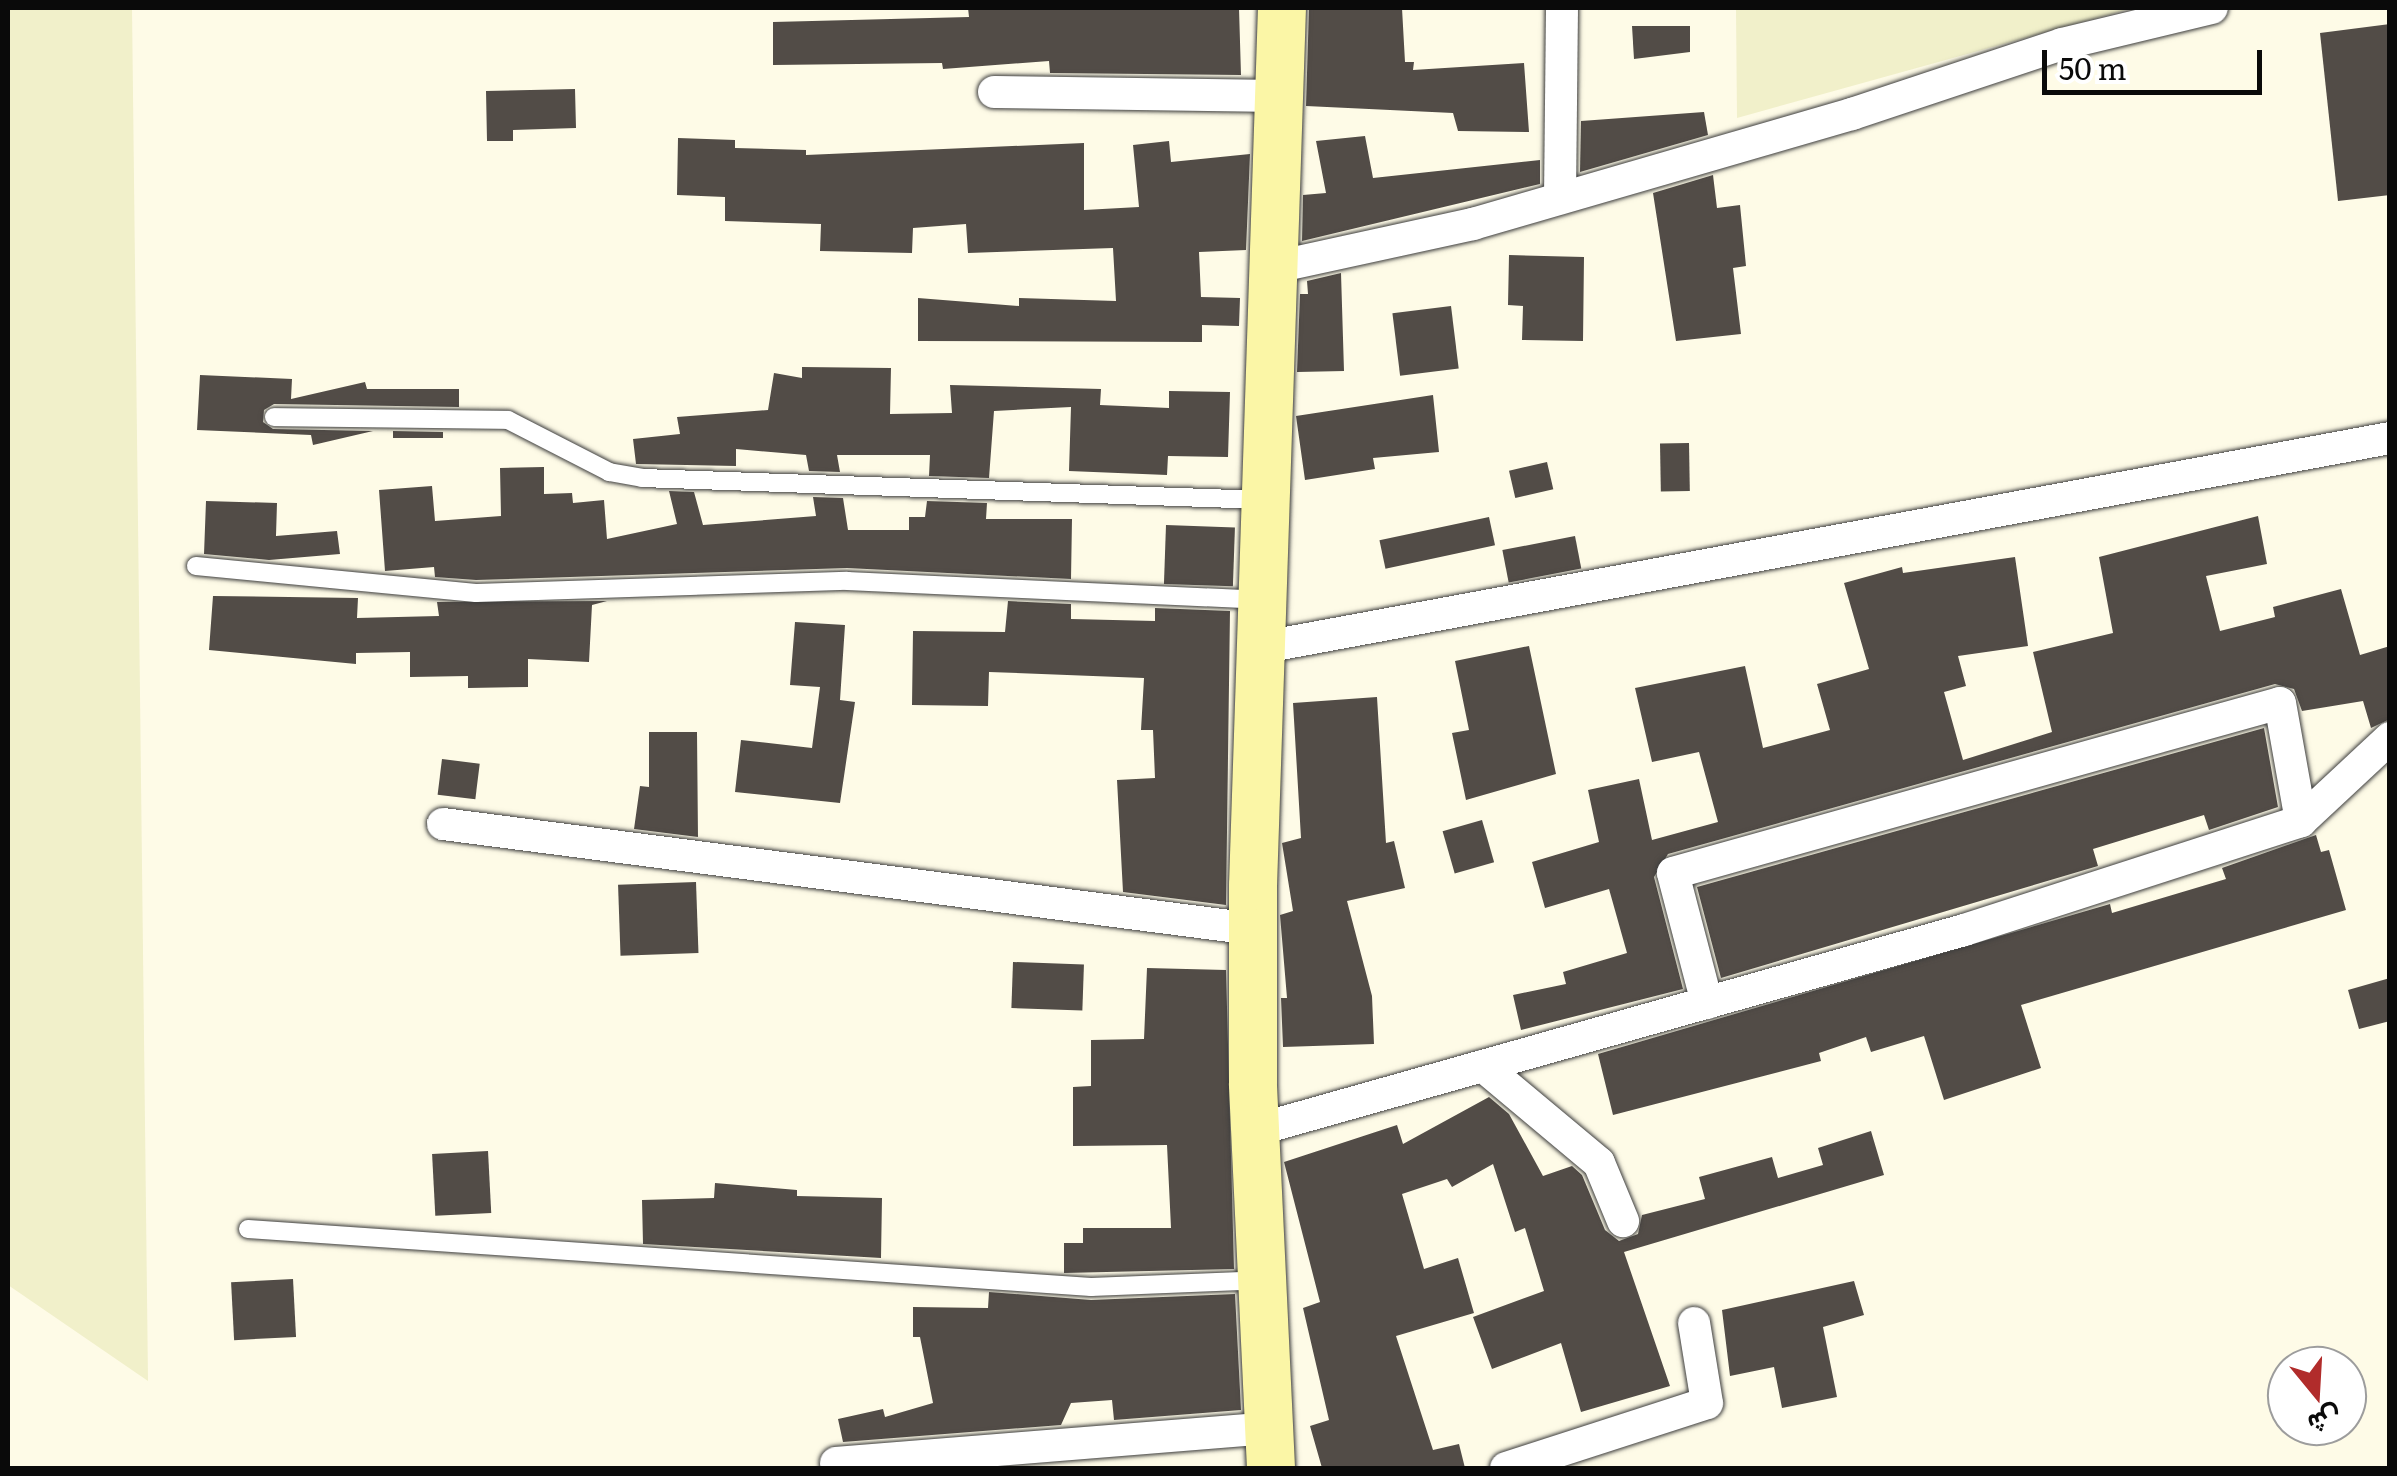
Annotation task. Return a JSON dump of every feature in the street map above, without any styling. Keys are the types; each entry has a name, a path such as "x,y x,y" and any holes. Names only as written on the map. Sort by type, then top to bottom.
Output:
{"street":[{"path":"836,1463 1270,1448 1256,1130 1253,929 1260,600 1282,8"},
{"path":"1560,198 1562,8"},
{"path":"1271,268 1560,198 1852,114 2062,44 2212,8"},
{"path":"994,92 1280,96"},
{"path":"1259,648 2390,438"},
{"path":"1707,1003 1673,872 2280,703 2300,821"},
{"path":"1256,1130 1964,930 2300,821 2390,738"},
{"path":"444,824 1253,929"},
{"path":"1483,1066 1599,1163 1622,1221"},
{"path":"1506,1468 1707,1404 1694,1323"}],"lane":[{"path":"274,417 508,420 609,472 642,478 1264,500"},
{"path":"196,566 476,593 847,581 1260,600"},
{"path":"248,1229 1091,1287 1263,1280"}],"green space":[{"path":"8,8 132,8 148,1381 8,1285"},
{"path":"1736,8 2133,8 1737,118"}],"building":[{"path":"968,8 1239,8 1241,75 1050,73 1049,61 943,69 942,63 773,65 773,22 969,17"},
{"path":"1309,8 1402,8 1405,62 1414,62 1413,70 1524,63 1529,132 1458,131 1453,113 1306,106"},
{"path":"2390,24 2390,195 2338,201 2320,33"},
{"path":"1632,26 1690,26 1690,52 1634,59"},
{"path":"575,89 576,128 513,130 513,141 487,141 486,91"},
{"path":"1704,112 1708,135 1580,172 1581,121"},
{"path":"1365,136 1373,178 1540,160 1540,184 1302,241 1303,195 1326,193 1316,141"},
{"path":"678,138 735,140 735,148 806,150 806,155 1084,143 1084,210 1139,207 1133,145 1169,141 1171,162 1250,154 1246,250 1199,252 1201,297 1240,298 1239,326 1202,325 1202,342 918,341 918,298 1019,306 1019,298 1116,301 1113,248 968,253 966,224 913,228 912,253 820,251 821,224 725,221 725,197 677,195"},
{"path":"1713,175 1717,208 1740,205 1746,266 1733,268 1741,334 1676,341 1653,193"},
{"path":"1509,255 1584,257 1583,341 1522,340 1523,306 1508,305"},
{"path":"1341,273 1344,371 1297,372 1300,294 1308,294 1307,281"},
{"path":"1451,306 1459,369 1400,376 1392,313"},
{"path":"802,367 891,368 890,414 952,413 950,385 1101,389 1100,405 1169,408 1169,391 1230,392 1228,457 1168,456 1167,475 1069,471 1071,407 994,411 989,478 929,476 930,455 837,455 840,472 809,471 806,455 736,449 736,466 636,464 633,439 680,434 677,417 768,410 774,373 802,378"},
{"path":"200,375 292,379 291,399 365,382 367,389 459,389 459,407 274,404 264,410 263,422 273,429 373,431 313,445 311,435 197,430"},
{"path":"1433,395 1439,452 1373,458 1375,469 1305,480 1296,416"},
{"path":"393,431 443,432 443,438 393,438"},
{"path":"1689,443 1690,491 1661,491 1660,444"},
{"path":"1547,462 1553,489 1515,498 1509,471"},
{"path":"544,467 544,494 572,493 573,503 604,500 607,539 677,524 669,491 694,492 703,525 816,516 813,497 843,498 848,530 909,530 909,517 925,517 927,501 987,503 986,519 1072,519 1071,579 847,568 476,580 435,577 434,567 385,571 379,490 432,486 435,521 501,516 500,468"},
{"path":"206,501 277,503 276,536 337,531 340,554 269,560 204,554"},
{"path":"2258,516 2267,564 2206,576 2220,631 2275,617 2273,607 2341,589 2360,655 2390,646 2390,719 2371,728 2363,701 2302,711 2294,689 2275,684 1668,854 1654,877 1683,989 1521,1030 1513,995 1566,984 1563,972 1627,953 1609,889 1545,908 1532,862 1599,842 1588,790 1639,779 1652,840 1718,822 1699,752 1652,762 1635,688 1745,666 1763,748 1830,730 1817,684 1869,669 1844,583 1902,567 1903,573 2015,557 2028,646 1958,656 1966,686 1944,692 1963,760 2052,732 2033,652 2113,633 2099,557"},
{"path":"1489,517 1495,545 1385,569 1379,540"},
{"path":"1166,525 1235,527 1233,586 1164,584"},
{"path":"1575,536 1581,568 1509,583 1502,550"},
{"path":"213,596 358,598 357,618 439,616 437,602 607,601 592,605 589,662 528,659 528,687 468,688 468,676 410,677 410,652 356,653 356,664 209,650"},
{"path":"1008,601 1071,604 1071,619 1155,621 1155,608 1230,611 1226,905 1123,892 1117,780 1155,778 1153,730 1141,730 1144,678 989,672 988,706 912,705 913,631 1005,632"},
{"path":"795,622 845,625 840,700 855,702 840,803 735,792 741,740 812,748 820,687 790,685"},
{"path":"1529,646 1556,774 1466,800 1452,733 1469,730 1455,661"},
{"path":"1377,697 1386,843 1394,841 1405,888 1347,901 1372,996 1374,1044 1283,1047 1281,998 1287,998 1280,915 1293,911 1282,843 1301,838 1293,703"},
{"path":"2264,728 2278,807 2209,830 2204,815 2093,849 2098,866 1721,978 1697,887"},
{"path":"649,732 697,732 698,837 634,829 640,786 649,787"},
{"path":"442,759 480,764 475,799 438,795"},
{"path":"1482,820 1494,862 1455,874 1443,831"},
{"path":"2316,835 2321,852 2329,850 2346,910 2021,1005 2041,1068 1944,1100 1924,1036 1871,1052 1866,1037 1819,1053 1821,1061 1613,1115 1598,1054 2110,904 2112,913 2226,879 2222,868"},
{"path":"696,882 698,953 621,956 618,885"},
{"path":"1013,962 1084,964 1082,1010 1011,1008"},
{"path":"1147,968 1226,970 1234,1269 1064,1273 1064,1243 1083,1243 1083,1228 1171,1228 1167,1145 1073,1146 1073,1087 1091,1086 1091,1040 1144,1039"},
{"path":"2390,978 2390,1021 2359,1029 2348,990"},
{"path":"1489,1097 1509,1114 1543,1176 1572,1166 1582,1175 1605,1230 1619,1241 1638,1234 1642,1215 1705,1199 1699,1177 1772,1157 1778,1178 1823,1165 1818,1148 1871,1131 1884,1175 1624,1252 1670,1386 1581,1412 1561,1343 1492,1369 1473,1317 1544,1291 1525,1228 1515,1232 1493,1164 1452,1187 1447,1179 1402,1194 1424,1269 1458,1258 1474,1313 1396,1336 1433,1450 1459,1444 1465,1468 1322,1468 1310,1426 1329,1420 1303,1308 1320,1302 1284,1162 1397,1125 1403,1144"},
{"path":"488,1151 491,1213 435,1216 432,1154"},
{"path":"715,1183 797,1190 797,1196 882,1198 881,1258 643,1244 642,1200 714,1198"},
{"path":"293,1279 296,1337 234,1340 231,1282"},
{"path":"1854,1281 1864,1315 1823,1327 1837,1397 1782,1408 1774,1367 1730,1376 1722,1310"},
{"path":"989,1292 1091,1300 1235,1294 1241,1410 1114,1420 1112,1400 1071,1403 1061,1425 843,1442 838,1419 883,1409 885,1417 933,1403 920,1337 913,1337 913,1307 988,1308"}]}
